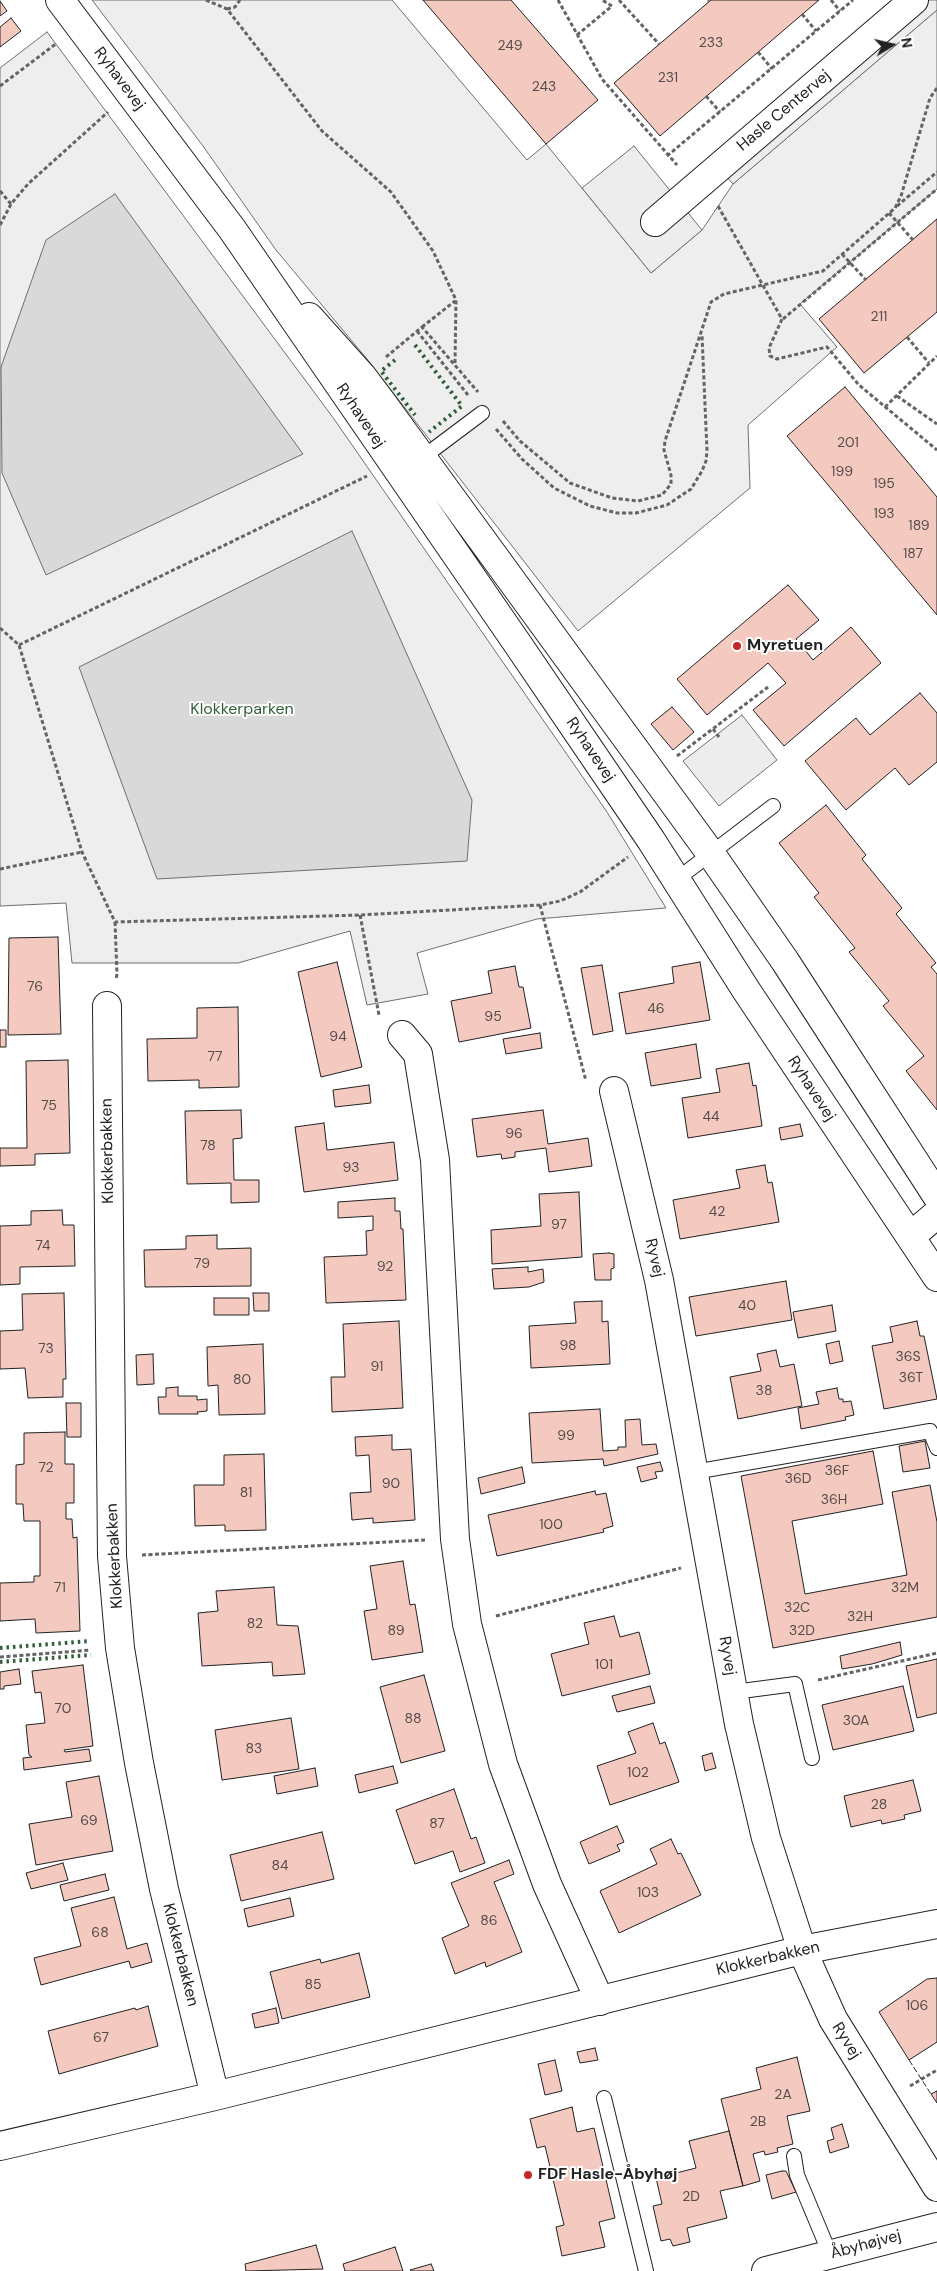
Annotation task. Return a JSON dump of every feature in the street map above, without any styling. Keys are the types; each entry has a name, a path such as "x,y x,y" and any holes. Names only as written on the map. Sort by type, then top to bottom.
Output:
{"street":[{"name":"Ryhavevej","path":"60,0 232,230 650,840 861,1165 911,1236 937,1277"},
{"name":"Hasle Centervej","path":"655,222 914,0"},
{"name":"Ryhavevej","path":"232,230 362,376 654,774 785,961 937,1196"},
{"name":"Klokkerbakken","path":"107,1006 112,1556 120,1648 139,1763 164,1889 215,2096"},
{"path":"402,1035 418,1054 435,1160 456,1538 467,1624 503,1764 547,1884 600,2001"},
{"name":"Ryvej","path":"614,1091 660,1280 734,1692 766,1838 802,1950 833,2019 937,2187"},
{"path":"911,1236 937,1214"},
{"name":"Klokkerbakken","path":"0,2146 215,2096 802,1950 937,1924"},
{"name":"Åbyhøjvej","path":"766,2271 937,2227"}],"lane":[{"path":"422,458 483,406"},
{"path":"676,880 773,806"},
{"path":"694,1472 930,1431 937,1448"},
{"path":"734,1692 795,1684 812,1758"},
{"path":"604,2098 646,2271"},
{"path":"794,2156 797,2175 830,2254"}],"path":[{"path":"206,0 228,9 322,131 391,192 433,251 456,300 455,364"},
{"path":"228,9 234,7 240,0"},
{"path":"558,0 602,79 668,156 714,199 782,319"},
{"path":"602,0 612,6"},
{"path":"577,34 620,0 659,44"},
{"path":"831,0 840,11"},
{"path":"668,156 853,0"},
{"path":"802,14 816,32"},
{"path":"0,86 79,26"},
{"path":"758,52 772,68"},
{"path":"895,208 901,196 930,98 937,88"},
{"path":"0,225 11,204 28,184 85,131 130,95"},
{"path":"706,96 720,112"},
{"path":"502,420 520,441 570,484 612,498 638,501 657,498 671,484 671,475 664,450 665,441 709,306 714,299 724,294 823,271 937,172"},
{"path":"937,189 782,319 768,348 770,356 777,359 827,348 860,385 937,450"},
{"path":"0,191 11,204"},
{"path":"889,213 912,240"},
{"path":"842,254 866,280"},
{"path":"362,376 456,300"},
{"path":"422,327 455,364 522,459 554,488 590,506 617,513 643,512 667,505 691,488 702,471 707,451 702,332"},
{"path":"417,331 483,406"},
{"path":"907,337 929,363"},
{"path":"885,407 937,356"},
{"path":"896,396 937,424"},
{"path":"19,645 368,475"},
{"path":"0,628 19,645 82,852 115,922 117,974"},
{"path":"654,774 768,687"},
{"path":"713,729 719,737"},
{"path":"115,922 360,915 540,905 560,901 580,892 650,840"},
{"path":"0,869 82,852"},
{"path":"540,905 586,1081 614,1091"},
{"path":"360,915 380,1017 402,1035"},
{"path":"112,1556 456,1538"},
{"path":"467,1624 710,1561"},
{"path":"0,1657 120,1648"},
{"path":"795,1684 845,1675 937,1653"}],"green space":[{"path":"92,0 392,0 527,160 546,144 651,273 702,230 733,184 937,10 937,189 800,304 837,347 748,425 750,488 578,631 367,359 276,250 203,146"},
{"name":"Klokkerparken","path":"47,32 334,419 607,812 666,908 537,919 417,953 428,994 367,1005 350,931 238,963 72,963 66,903 0,906 0,68"}],"shaded area":[{"path":"914,0 937,0 937,10 733,184 718,167"},
{"path":"634,146 702,230 651,273 582,188"},
{"path":"115,194 303,454 46,575 2,473 1,367 46,240"},
{"path":"352,531 472,800 467,861 157,879 79,667"},
{"path":"742,715 777,760 719,806 683,761"}],"building":[{"path":"423,0 511,0 598,100 546,144"},
{"path":"711,0 819,0 660,136 614,83"},
{"path":"0,1 7,11 0,16"},
{"path":"11,18 21,31 0,47 0,27"},
{"path":"937,219 937,312 864,373 819,319"},
{"path":"845,387 937,497 937,615 787,436"},
{"path":"788,585 819,620 796,639 813,660 851,627 881,663 784,746 753,710 786,683 768,663 707,715 677,679"},
{"path":"920,693 937,713 937,762 909,785 895,768 846,810 805,761 856,718 870,735"},
{"path":"672,707 694,732 673,750 651,724"},
{"path":"826,805 866,855 862,859 902,908 896,914 936,963 931,967 937,974 937,1110 906,1071 924,1056 883,1006 889,1001 849,952 855,948 814,897 819,893 779,843"},
{"path":"58,937 61,1034 8,1035 9,938"},
{"path":"337,962 362,1067 321,1077 298,972"},
{"path":"700,962 710,1020 626,1034 619,993 674,983 672,967"},
{"path":"602,965 613,1031 593,1035 581,968"},
{"path":"515,966 519,987 523,987 531,1028 459,1042 451,1001 492,993 488,971"},
{"path":"238,1007 239,1087 199,1088 199,1080 148,1081 147,1039 197,1038 197,1008"},
{"path":"0,1030 6,1030 6,1047 0,1047"},
{"path":"540,1033 542,1048 506,1054 503,1039"},
{"path":"696,1044 701,1078 651,1086 645,1053"},
{"path":"68,1060 70,1153 35,1154 35,1165 0,1166 0,1148 27,1148 26,1061"},
{"path":"749,1063 753,1086 756,1085 762,1126 688,1138 682,1098 720,1092 716,1069"},
{"path":"369,1085 371,1103 335,1107 333,1090"},
{"path":"241,1110 242,1138 233,1139 234,1180 259,1180 259,1202 231,1203 231,1183 187,1184 185,1111"},
{"path":"543,1110 548,1144 588,1138 592,1166 549,1172 546,1148 515,1152 515,1157 502,1159 501,1154 477,1157 472,1119"},
{"path":"324,1123 327,1150 394,1142 398,1180 304,1192 295,1127"},
{"path":"800,1124 803,1136 781,1140 779,1128"},
{"path":"765,1165 768,1183 772,1182 779,1222 680,1239 673,1200 740,1188 736,1170"},
{"path":"579,1192 582,1257 492,1264 491,1230 541,1226 539,1194"},
{"path":"395,1198 395,1211 400,1211 401,1229 403,1229 406,1300 326,1303 324,1257 367,1255 366,1231 373,1230 373,1216 338,1218 338,1202"},
{"path":"62,1210 63,1225 74,1225 75,1266 20,1267 20,1284 0,1285 0,1226 31,1225 31,1211"},
{"path":"217,1235 217,1249 251,1248 251,1286 145,1287 144,1250 186,1249 186,1236"},
{"path":"593,1254 614,1254 614,1268 611,1269 611,1280 595,1280"},
{"path":"528,1267 528,1272 543,1269 544,1282 529,1287 494,1289 492,1269"},
{"path":"786,1281 792,1320 696,1336 689,1297"},
{"path":"64,1293 66,1379 63,1379 63,1397 28,1398 25,1368 0,1369 0,1331 23,1330 22,1294"},
{"path":"253,1293 269,1293 269,1311 254,1311"},
{"path":"214,1298 249,1298 249,1315 214,1315"},
{"path":"602,1301 602,1322 608,1321 610,1364 531,1368 529,1326 576,1323 574,1302"},
{"path":"832,1305 836,1331 798,1338 793,1312"},
{"path":"399,1321 403,1408 332,1412 331,1377 345,1377 343,1324"},
{"path":"917,1321 920,1336 924,1336 937,1399 884,1409 872,1346 893,1342 890,1327"},
{"path":"839,1341 843,1361 830,1364 826,1344"},
{"path":"263,1344 265,1414 219,1415 218,1385 208,1386 207,1347"},
{"path":"776,1350 780,1367 794,1364 802,1406 738,1419 730,1377 761,1371 757,1354"},
{"path":"153,1354 154,1384 137,1385 136,1355"},
{"path":"178,1387 178,1396 197,1396 197,1400 207,1399 207,1411 197,1412 198,1414 159,1414 158,1397 166,1397 166,1388"},
{"path":"837,1388 839,1399 843,1399 843,1402 851,1401 854,1415 845,1417 846,1420 801,1429 798,1408 819,1404 816,1392"},
{"path":"66,1403 81,1403 81,1437 67,1437"},
{"path":"600,1409 603,1451 618,1450 618,1447 626,1447 625,1420 640,1419 642,1445 656,1444 658,1454 604,1466 603,1459 532,1463 529,1413"},
{"path":"65,1432 65,1464 74,1464 74,1503 66,1503 66,1519 72,1519 73,1538 77,1537 80,1631 36,1633 35,1619 0,1621 0,1583 34,1582 34,1576 40,1576 40,1521 24,1521 23,1504 16,1504 16,1465 24,1464 24,1433"},
{"path":"392,1435 392,1450 411,1449 415,1520 373,1523 373,1518 352,1520 350,1493 371,1492 369,1455 356,1456 355,1437"},
{"path":"925,1441 930,1468 903,1472 899,1446"},
{"path":"873,1451 883,1504 792,1521 805,1594 907,1575 892,1492 930,1485 937,1522 937,1617 773,1648 741,1476"},
{"path":"264,1454 266,1530 225,1531 225,1525 195,1526 194,1485 224,1485 224,1455"},
{"path":"660,1462 663,1471 655,1472 657,1478 641,1482 637,1467"},
{"path":"522,1467 525,1483 481,1494 478,1478"},
{"path":"595,1491 596,1495 606,1493 613,1526 603,1529 604,1532 497,1556 488,1515"},
{"path":"403,1561 410,1605 415,1604 423,1652 372,1660 364,1611 377,1609 370,1566"},
{"path":"274,1587 277,1625 298,1626 305,1674 273,1676 272,1662 202,1666 198,1613 218,1611 216,1591"},
{"path":"614,1616 620,1637 639,1632 650,1674 562,1696 551,1654 589,1644 584,1623"},
{"path":"900,1642 902,1655 872,1664 842,1669 840,1656"},
{"path":"937,1659 937,1713 917,1718 906,1666"},
{"path":"83,1665 93,1746 64,1750 65,1752 89,1749 91,1761 24,1770 23,1758 32,1757 29,1755 26,1725 45,1723 41,1692 35,1693 32,1671"},
{"path":"19,1669 21,1684 4,1686 4,1689 0,1689 0,1672"},
{"path":"424,1675 445,1751 401,1763 380,1687"},
{"path":"650,1686 655,1703 617,1712 612,1696"},
{"path":"903,1686 914,1731 833,1750 822,1705"},
{"path":"291,1718 299,1769 222,1780 215,1730"},
{"path":"653,1723 660,1744 665,1742 679,1782 610,1805 597,1766 636,1753 628,1732"},
{"path":"712,1753 716,1768 705,1771 702,1756"},
{"path":"393,1766 398,1783 359,1793 355,1775"},
{"path":"315,1768 318,1786 277,1794 274,1776"},
{"path":"99,1776 113,1851 36,1865 29,1824 72,1817 66,1782"},
{"path":"913,1780 921,1811 904,1815 905,1819 882,1824 881,1820 851,1827 844,1796"},
{"path":"454,1789 471,1839 476,1837 485,1863 460,1872 453,1851 415,1864 396,1810"},
{"path":"617,1826 624,1842 617,1845 620,1851 589,1864 580,1842"},
{"path":"322,1832 334,1879 241,1901 230,1855"},
{"path":"671,1839 678,1854 681,1853 701,1895 619,1933 600,1891 657,1864 650,1849"},
{"path":"509,1860 514,1874 494,1882 522,1952 486,1967 485,1962 455,1974 442,1938 469,1926 451,1883"},
{"path":"63,1863 68,1880 31,1889 26,1873"},
{"path":"105,1874 109,1890 64,1901 60,1885"},
{"path":"114,1897 127,1949 147,1943 152,1962 131,1968 129,1961 41,1985 34,1958 81,1946 71,1908"},
{"path":"290,1898 294,1916 248,1927 244,1909"},
{"path":"359,1953 370,1997 282,2019 270,1972 320,1959 321,1963"},
{"path":"937,1978 937,2042 909,2060 879,2012 927,1979"},
{"path":"148,2006 158,2046 59,2074 48,2031"},
{"path":"276,2008 279,2023 255,2028 252,2014"},
{"path":"595,2048 598,2060 580,2063 577,2052"},
{"path":"797,2057 810,2111 787,2116 793,2144 777,2148 778,2152 765,2155 764,2151 753,2154 760,2181 743,2186 721,2099 761,2089 756,2068"},
{"path":"555,2060 562,2091 545,2095 538,2064"},
{"path":"937,2091 937,2103 931,2094"},
{"path":"572,2107 577,2132 594,2128 615,2218 599,2222 605,2247 562,2256 556,2227 564,2225 545,2146 537,2148 530,2119"},
{"path":"842,2124 849,2147 830,2153 827,2141 834,2139 831,2128"},
{"path":"729,2131 743,2186 720,2191 727,2218 687,2228 690,2242 673,2246 670,2239 661,2241 653,2206 662,2204 656,2178 696,2168 689,2141"},
{"path":"786,2171 796,2192 772,2199 766,2175"},
{"path":"316,2245 323,2269 246,2271 245,2264"},
{"path":"395,2247 403,2271 345,2271 343,2264"},
{"path":"431,2264 434,2271 410,2270"}],"hedge":[{"path":"415,345 462,406 429,432"},
{"path":"395,360 381,371 415,415"},
{"path":"0,1648 90,1641"},
{"path":"0,1662 91,1655"}],"fence":[{"path":"909,2060 931,2094"}],"place":[{"name":"Myretuen","path":"737,646"},
{"name":"FDF Hasle-Åbyhøj","path":"528,2175"}]}
